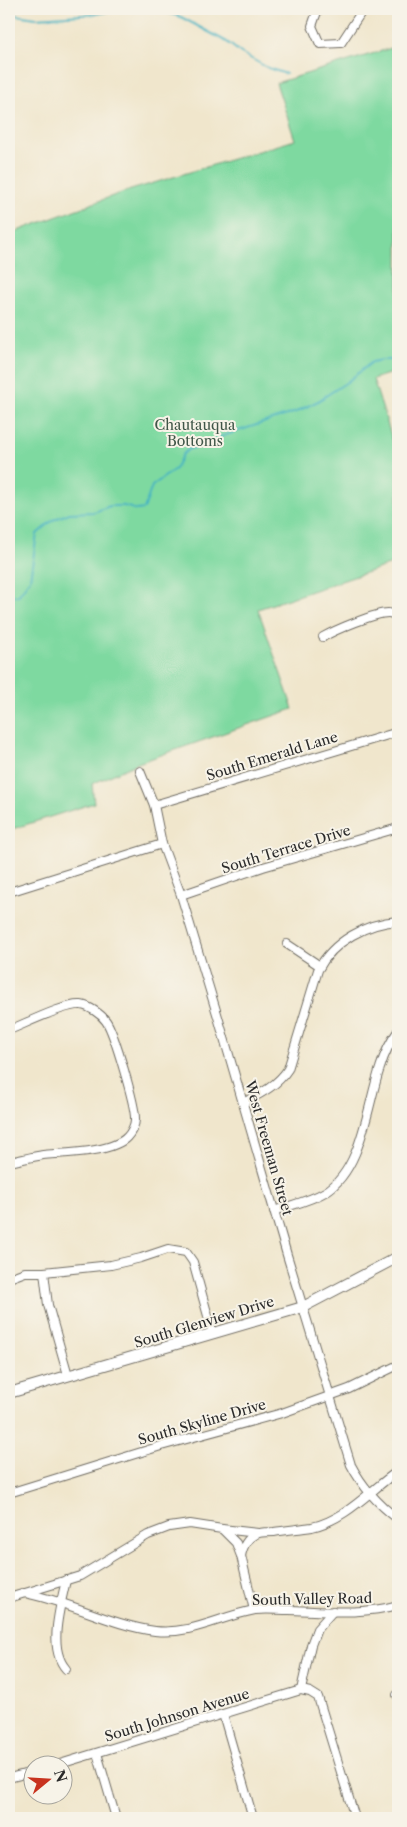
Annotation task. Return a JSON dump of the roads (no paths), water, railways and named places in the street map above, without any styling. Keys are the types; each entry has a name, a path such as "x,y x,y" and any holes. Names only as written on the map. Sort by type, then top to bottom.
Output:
{"street":[{"path":"318,9 312,26 320,44 341,43 362,10"},
{"path":"323,637 344,627 384,614 394,615 398,618"},
{"name":"South Emerald Lane","path":"154,805 398,732"},
{"name":"West Freeman Street","path":"140,771 154,805 162,844 181,895 351,1465 357,1476 371,1493 398,1518"},
{"name":"South Terrace Drive","path":"181,895 262,867 398,828"},
{"path":"9,892 162,844"},
{"path":"242,1103 275,1085 288,1069 322,961 340,944 365,928 384,922 398,921"},
{"path":"288,944 320,966"},
{"path":"9,1030 65,1008 80,1005 100,1015 107,1022 116,1047 133,1102 135,1119 128,1137 120,1143 103,1148 39,1156 9,1162"},
{"path":"274,1210 316,1197 326,1192 340,1180 362,1136 380,1068 398,1031"},
{"path":"9,1278 25,1272 44,1272 111,1265 168,1249 186,1252 195,1267 213,1334"},
{"name":"South Glenview Drive","path":"9,1393 303,1307 398,1257"},
{"path":"44,1272 48,1305 68,1375"},
{"name":"South Skyline Drive","path":"9,1494 161,1446 282,1413 349,1389 398,1365"},
{"path":"9,1598 80,1576 148,1536 169,1527 190,1524 258,1533 312,1526 345,1513 398,1471"},
{"path":"222,1529 236,1543 254,1610"},
{"path":"241,1556 243,1546 258,1533"},
{"path":"66,1580 56,1633 56,1648 61,1664 66,1669"},
{"name":"South Valley Road","path":"24,1593 61,1602 112,1620 158,1631 188,1629 254,1610 333,1612 382,1610 398,1605"},
{"path":"333,1612 317,1629 311,1645 301,1690 310,1692 318,1697 355,1818"},
{"name":"South Johnson Avenue","path":"72,1760 301,1690"},
{"path":"223,1714 253,1818"},
{"path":"97,1753 116,1818"},
{"path":"9,1778 22,1775"}],"waterway":[{"path":"9,14 36,18 96,14 120,9"},
{"path":"155,9 181,17 227,42 241,53 268,68 286,74"},
{"path":"9,595 18,596 30,579 37,534 53,520 69,513 94,512 110,506 124,506 137,510 144,509 152,486 175,469 183,454 189,449 209,445 220,437 296,412 318,401 347,382 372,362 398,360"}],"park label":[{"name":"Chautauqua Bottoms","path":"195,434"}]}
